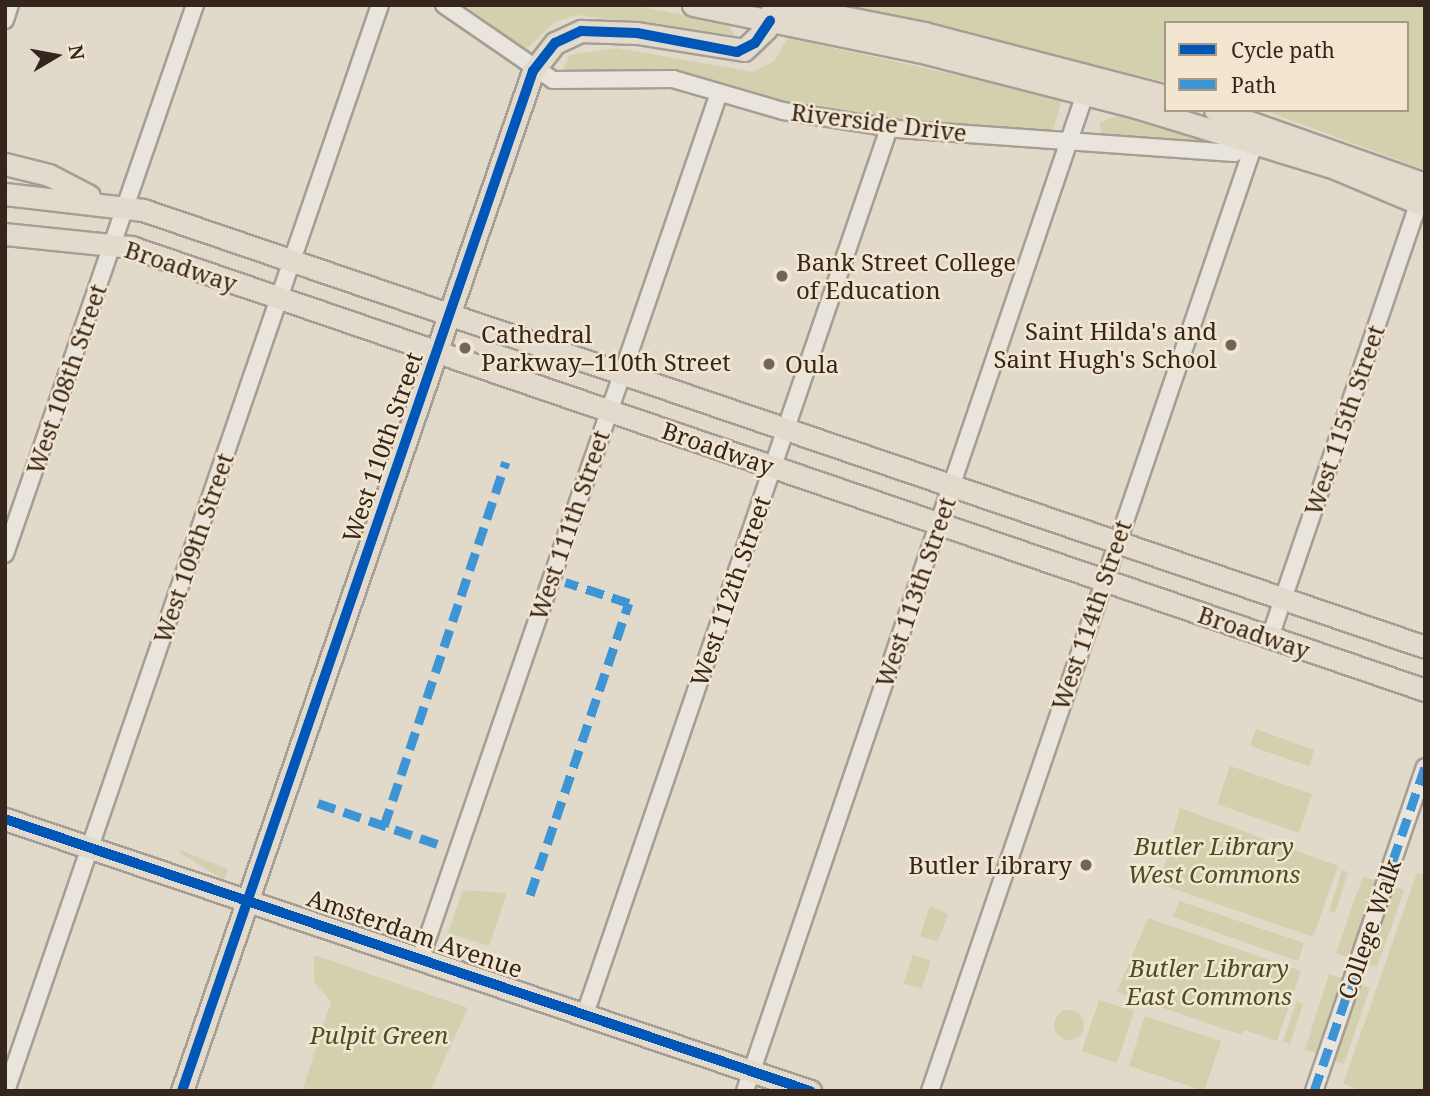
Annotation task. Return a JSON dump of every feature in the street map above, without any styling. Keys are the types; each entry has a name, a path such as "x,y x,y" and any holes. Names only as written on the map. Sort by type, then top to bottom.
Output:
{"main road":[{"path":"693,5 776,11 1087,84 1164,106"},
{"name":"West 110th Street","path":"182,1091 533,71 555,43 581,31 637,33 737,52 755,43 776,11"},
{"path":"1087,84 1164,96"},
{"path":"1186,112 1257,132 1423,194"},
{"path":"1219,112 1257,132"},
{"path":"5,164 48,175 100,201"},
{"name":"Broadway","path":"5,194 126,205 292,257 621,374 1425,647"},
{"name":"Broadway","path":"5,234 112,244 609,410 1425,691"},
{"name":"Amsterdam Avenue","path":"5,819 585,1014 748,1081 810,1091"}],"street":[{"path":"5,20 10,5"},
{"name":"West 108th Street","path":"5,554 195,5"},
{"name":"West 109th Street","path":"6,1091 380,5"},
{"name":"Riverside Drive","path":"444,5 533,71 570,82 666,78 783,111 890,128 1234,153 1257,132"},
{"name":"West 113th Street","path":"748,1081 950,486 1072,141 1087,84"},
{"name":"West 111th Street","path":"421,957 719,93"},
{"name":"West 112th Street","path":"585,1014 890,128"},
{"name":"West 114th Street","path":"930,1091 1257,132"},
{"name":"West 115th Street","path":"1270,637 1423,194"},
{"name":"College Walk","path":"1314,1091 1425,767"}],"green space":[{"path":"464,5 633,5 728,24 734,35 576,15 555,22 526,49"},
{"path":"846,5 1425,5 1425,170 1268,112 1409,112 1409,21 1164,21 1164,82"},
{"path":"788,38 1062,100 1052,133 913,126 792,108 697,79 562,71 570,55 617,48 753,72 774,61"},
{"path":"1119,115 1206,138 1205,141 1101,135 1100,122"},
{"path":"1256,729 1314,750 1309,766 1250,746"},
{"path":"1230,766 1312,794 1299,833 1217,804"},
{"name":"Butler Library West Commons","path":"1180,808 1338,866 1313,937 1160,884"},
{"path":"180,850 228,869 224,880 180,853"},
{"path":"1342,870 1348,872 1335,913 1329,911"},
{"path":"1417,873 1425,875 1425,1091 1365,1091 1343,1084"},
{"path":"1363,876 1376,881 1350,958 1336,953"},
{"path":"1391,886 1404,890 1377,967 1364,963"},
{"path":"463,890 507,893 489,946 448,933"},
{"path":"1179,901 1304,943 1298,961 1173,917"},
{"path":"930,906 948,914 938,941 920,937"},
{"name":"Butler Library East Commons","path":"1148,918 1301,971 1277,1041 1244,1030 1242,1035 1117,992"},
{"name":"Pulpit Green","path":"314,955 468,1008 430,1091 302,1091 331,1002 314,982"},
{"path":"913,955 931,961 922,988 903,984"},
{"path":"1329,974 1344,979 1319,1054 1305,1050"},
{"path":"1357,984 1370,988 1344,1064 1331,1060"},
{"path":"1099,1000 1134,1011 1117,1063 1082,1051"},
{"path":"1297,1001 1303,1004 1290,1044 1283,1041"},
{"path":"1069,1010 1075,1011 1083,1019 1083,1031 1075,1039 1069,1040 1063,1039 1055,1031 1054,1025 1055,1019 1063,1011"},
{"path":"1145,1016 1221,1041 1204,1091 1129,1066"}],"marked path":[{"path":"384,826 506,462"},
{"path":"530,895 629,603 565,582"},
{"path":"1314,1091 1425,767"},
{"path":"318,803 438,844"}],"cycle path":[{"path":"182,1091 533,71 555,43 581,31 637,33 737,52 755,43 770,21"},
{"path":"5,819 810,1091"}],"place":[{"name":"Bank Street College of Education","path":"782,276"},
{"name":"Saint Hilda's and Saint Hugh's School","path":"1231,345"},
{"name":"Cathedral Parkway–110th Street","path":"465,348"},
{"name":"Oula","path":"769,364"},
{"name":"Butler Library","path":"1086,865"}]}
